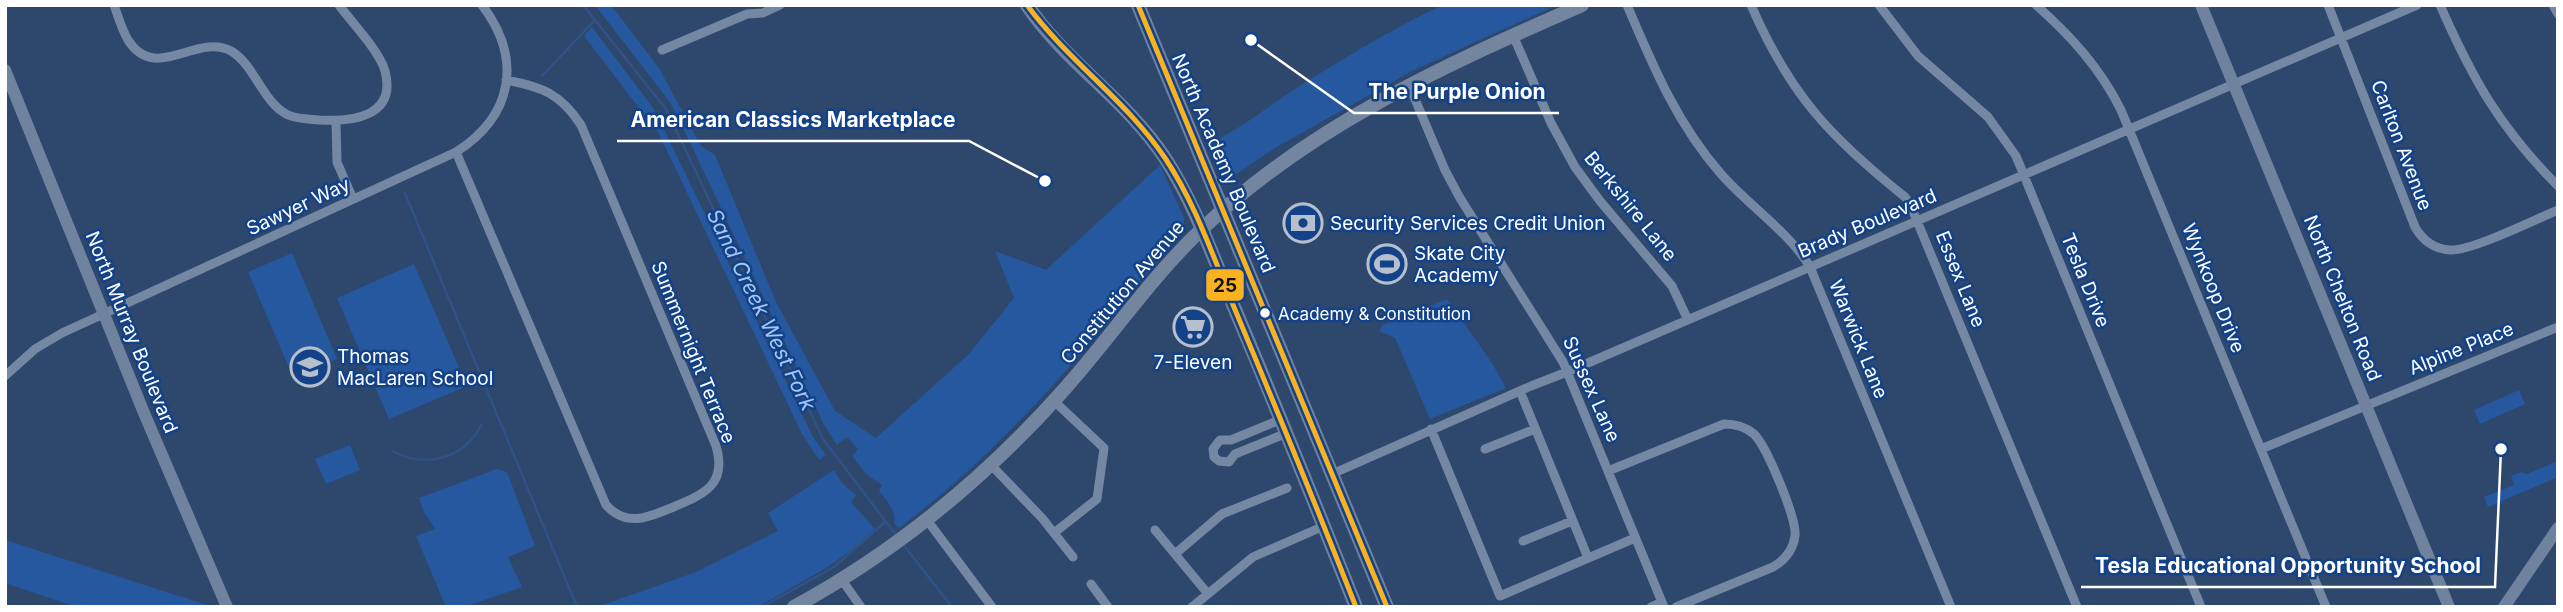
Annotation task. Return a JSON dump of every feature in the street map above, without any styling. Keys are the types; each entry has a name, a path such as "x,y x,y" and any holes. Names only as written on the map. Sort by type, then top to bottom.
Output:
{"highway":[{"path":"1027,5 1040,22 1139,122 1181,184 1284,426 1356,607"},
{"name":"North Academy Boulevard","path":"1138,5 1387,607"}],"main road":[{"name":"Constitution Avenue","path":"794,607 887,550 991,465 1054,401 1098,351 1167,263 1222,210 1283,162 1409,85 1582,5"},
{"name":"North Chelton Road","path":"2201,5 2449,607"},
{"name":"North Murray Boulevard","path":"5,70 227,607"},
{"path":"2504,607 2558,528"}],"street":[{"path":"114,5 128,40 148,57 159,59 194,49 222,48 241,60 286,114 298,118 336,121 362,118 375,111 384,96 387,82 380,58 339,5"},
{"name":"Sawyer Way","path":"5,376 47,341 456,152 473,141 496,116 506,80 503,44 498,29 482,5"},
{"path":"662,50 747,14 763,13 780,5"},
{"name":"Warwick Lane","path":"1627,5 1663,89 1691,135 1730,184 1798,250 1810,267 1951,607"},
{"name":"Essex Lane","path":"1751,5 1771,51 1800,95 1839,141 1905,197 1918,221 2077,607"},
{"name":"Tesla Drive","path":"1879,5 1918,56 1979,108 1996,126 2016,156 2201,607"},
{"name":"Wynkoop Drive","path":"2036,5 2071,38 2111,89 2130,129 2326,607"},
{"name":"Carlton Avenue","path":"2328,5 2415,227 2426,241 2439,248 2457,250 2558,210"},
{"name":"Brady Boulevard","path":"1332,474 2417,5"},
{"path":"2440,5 2471,73 2489,104 2519,145 2558,186"},
{"path":"2553,5 2558,14"},
{"name":"Berkshire Lane","path":"1513,35 1551,123 1575,167 1600,201 1672,285 1688,320"},
{"name":"Summernight Terrace","path":"456,152 606,505 616,514 638,520 700,496 712,486 719,469 716,446 581,125 564,102 550,92 506,80"},
{"name":"Sussex Lane","path":"1409,85 1460,198 1548,334 1567,372 1663,604"},
{"path":"336,121 337,162 353,199"},
{"name":"Alpine Place","path":"2261,449 2558,327"},
{"path":"1520,391 1588,558"},
{"path":"1054,401 1104,448 1097,499 1054,533"},
{"path":"1608,471 1724,424 1750,431 1765,450 1793,517 1795,538 1790,550 1781,562 1773,567 1676,607"},
{"path":"1284,426 1235,454 1229,462 1219,461 1214,457 1213,449 1217,442 1284,426"},
{"path":"1431,429 1500,596 1635,538"},
{"path":"1485,449 1535,429"},
{"path":"991,465 1042,518 1073,557"},
{"path":"1175,554 1222,514 1287,488"},
{"path":"1033,526 1042,518"},
{"path":"1524,541 1572,521"},
{"path":"922,524 992,607"},
{"path":"1192,607 1253,557 1324,526"},
{"path":"1155,530 1208,594"},
{"path":"842,580 861,607"},
{"path":"1091,584 1108,607"},
{"path":"1651,607 1663,604"}],"shaded area":[{"path":"595,5 611,5 659,68 701,146 715,155 776,302 835,411 876,438 969,354 1014,298 995,251 1046,270 1160,165 1184,218 1184,224 1079,356 1023,418 963,475 899,528 894,523 890,506 879,491 882,485 866,474 852,456 858,449 847,437 837,445 823,423 676,113"},
{"path":"1443,5 1557,5 1412,71 1275,148 1235,175 1229,178 1220,174 1210,149 1212,142 1364,46"},
{"path":"592,27 654,109 813,437 826,455 819,460 802,434 659,134 584,36"},
{"path":"292,253 337,359 293,377 248,272"},
{"path":"414,264 467,386 389,419 337,298"},
{"path":"1447,299 1492,363 1506,388 1430,419 1395,338 1379,331 1383,325"},
{"path":"2519,390 2525,404 2480,424 2474,410"},
{"path":"350,445 360,470 326,484 315,459"},
{"path":"2558,461 2558,477 2488,507 2484,497 2514,485 2511,476 2521,472 2527,474"},
{"path":"497,469 507,472 535,546 508,557 522,587 464,607 446,607 416,536 435,529 419,498"},
{"path":"834,470 842,483 856,495 851,502 875,529 852,550 826,568 758,607 597,607 696,572 778,531 768,513"},
{"path":"5,540 213,607 76,607 5,583"}],"waterway":[{"name":"Sand Creek West Fork","path":"583,5 666,109 823,439 896,535"},
{"path":"542,76 595,20"},
{"path":"405,193 577,607"},
{"path":"392,451 418,459 443,457 465,446 482,424"},
{"path":"762,607 834,567 885,522"},
{"name":"Sand Creek West Fork","path":"902,543 952,607"}],"transit line":[{"name":"25","path":"1027,5 1061,45 1150,137 1176,176 1204,233 1356,607"},
{"name":"25","path":"1138,5 1387,607"}],"place":[{"name":"The Purple Onion","path":"1251,40"},
{"name":"American Classics Marketplace","path":"1045,181"},
{"name":"Security Services Credit Union","path":"1303,223"},
{"name":"Skate City Academy","path":"1387,264"},
{"name":"Academy & Constitution","path":"1265,313"},
{"name":"7-Eleven","path":"1193,327"},
{"name":"Thomas MacLaren School","path":"310,367"},
{"name":"Tesla Educational Opportunity School","path":"2501,449"}]}
